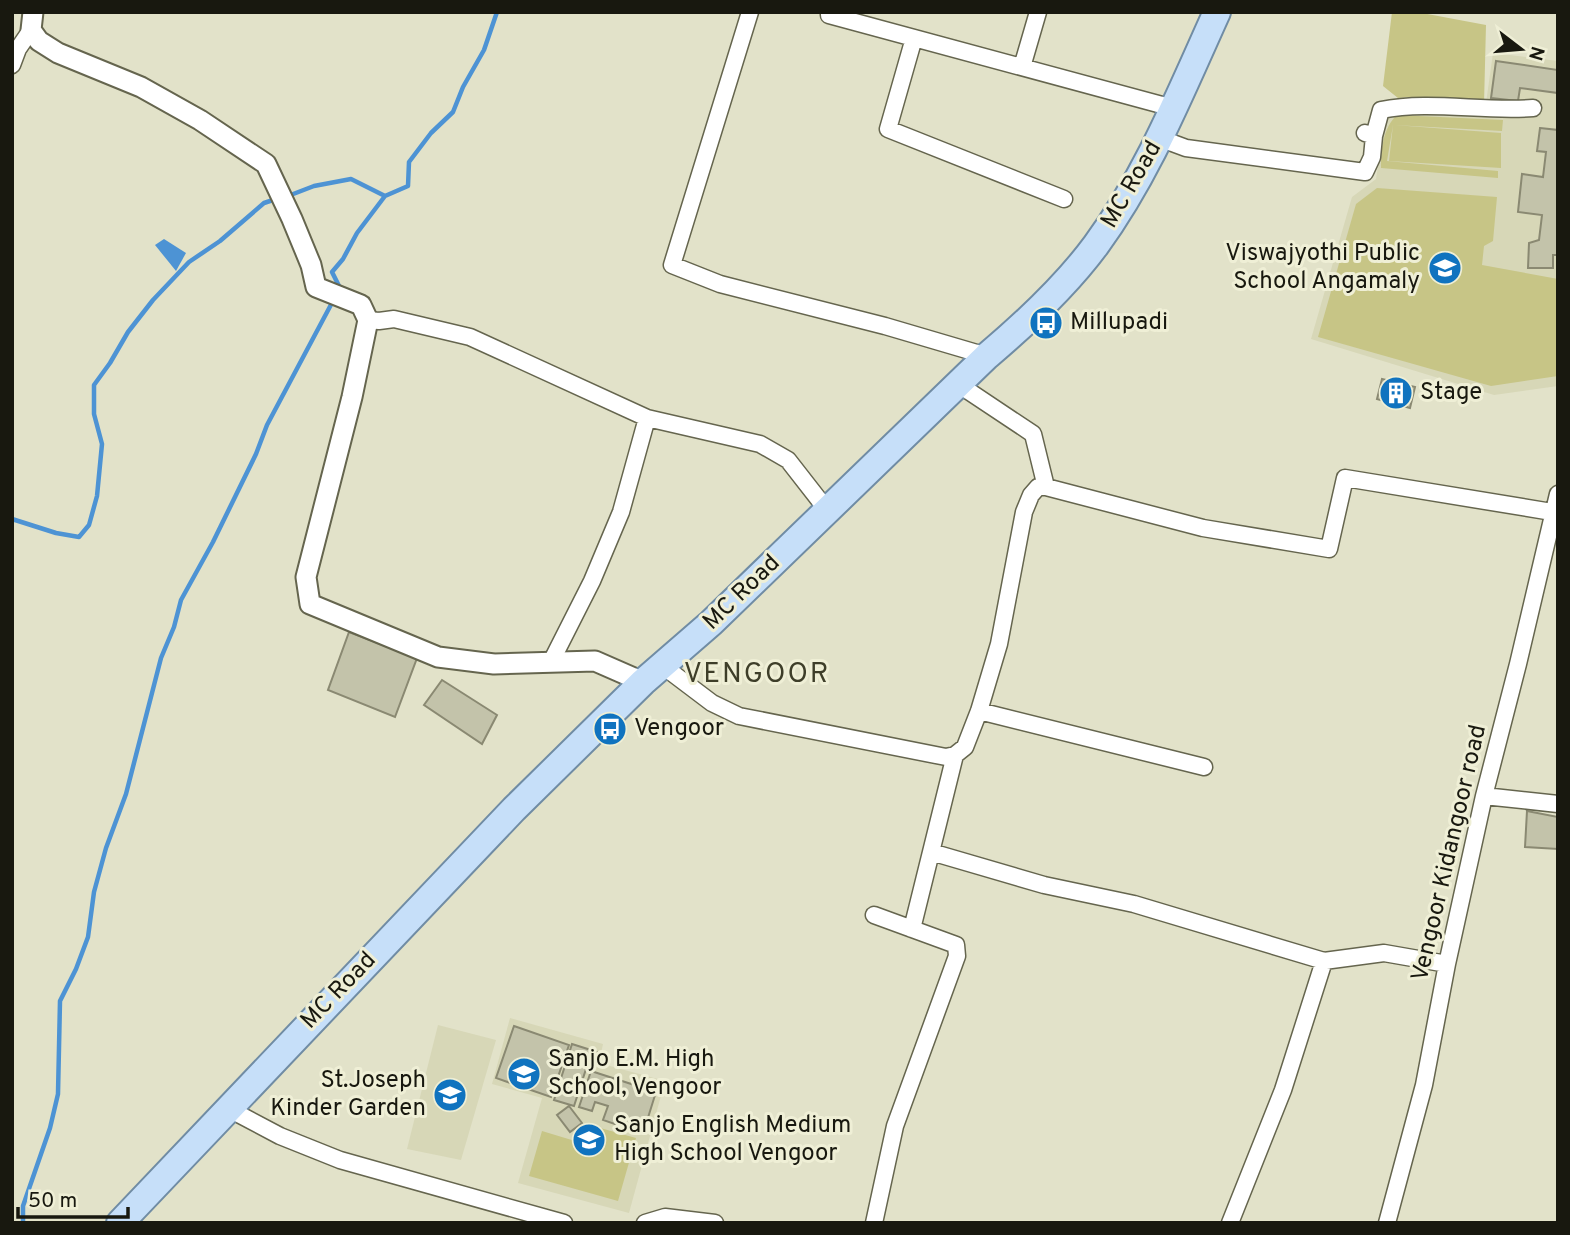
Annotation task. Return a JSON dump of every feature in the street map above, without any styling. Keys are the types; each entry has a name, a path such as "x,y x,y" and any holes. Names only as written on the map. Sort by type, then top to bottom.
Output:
{"main road":[{"name":"MC Road","path":"120,1223 514,809 1059,289 1095,246 1137,180 1217,12"}],"street":[{"path":"750,12 672,265 720,284 885,326 987,356"},
{"path":"829,12 829,15 1173,108"},
{"path":"1022,67 1038,12"},
{"path":"12,65 32,21"},
{"path":"32,21 39,41 58,53 141,87 200,120 266,164 311,265 316,287 361,305 368,320 352,397 306,577 310,604 438,657 494,664 594,661 653,674 739,716 946,757 956,755 965,747 979,711 999,644 1024,512 1031,495 1038,488 1046,487 1203,528 1329,549 1345,478 1552,512"},
{"path":"914,38 888,130 1064,198"},
{"path":"1159,138 1186,149 1365,172 1371,157 1370,135 1381,110 1397,107 1486,110 1533,108"},
{"path":"368,320 394,319 470,337 647,418 760,444 788,460 827,510"},
{"path":"958,384 1033,434 1046,487"},
{"path":"551,662 592,581 621,512 647,418"},
{"name":"Vengoor Kidangoor road","path":"1387,1223 1424,1086 1447,964 1484,796 1558,494"},
{"path":"979,711 1204,767"},
{"path":"912,929 956,755"},
{"path":"1484,796 1558,804"},
{"path":"931,852 1044,886 1134,904 1324,961 1384,953 1447,964"},
{"path":"874,915 956,945 957,956 895,1126 874,1223"},
{"path":"1230,1223 1283,1090 1324,961"},
{"path":"229,1110 280,1136 340,1160 564,1223"},
{"path":"645,1223 665,1217 715,1223"}],"shaded area":[{"path":"1392,12 1422,13 1486,25 1484,104 1398,98 1383,86"},
{"name":"Viswajyothi Public School Angamaly","path":"1493,53 1558,61 1558,386 1494,395 1311,339 1352,197 1376,179 1386,114 1486,103"},
{"path":"1397,115 1503,120 1502,131 1394,125 1501,133 1501,168 1389,161 1393,125 1387,161 1498,171 1498,178 1381,168 1386,132"},
{"path":"1377,188 1497,197 1493,241 1484,246 1482,265 1558,279 1558,376 1491,386 1318,337 1356,204"},
{"name":"Sanjo English Medium High School Vengoor","path":"510,1018 603,1044 599,1063 665,1081 629,1213 518,1183 542,1098 492,1084"},
{"name":"St.Joseph Kinder Garden","path":"438,1025 496,1040 461,1160 407,1149"},
{"path":"586,1124 636,1138 618,1201 529,1176 542,1131 575,1141"}],"water":[{"path":"164,239 186,253 176,271 155,245"}],"building":[{"path":"1496,61 1558,70 1558,93 1520,88 1518,101 1491,98"},
{"path":"1540,128 1558,130 1558,255 1553,255 1553,268 1528,268 1529,243 1539,240 1542,215 1518,212 1522,174 1543,177 1546,152 1537,151"},
{"name":"Stage","path":"1382,379 1415,387 1410,408 1377,399"},
{"path":"349,632 417,658 395,717 328,690"},
{"path":"442,680 497,715 482,744 424,705"},
{"path":"1527,811 1558,817 1558,849 1525,847"},
{"path":"514,1026 569,1045 551,1097 496,1078"},
{"path":"572,1044 597,1052 592,1067 587,1066 574,1106 554,1100"},
{"path":"591,1071 656,1092 646,1124 635,1121 632,1130 603,1120 608,1106 595,1102 592,1111 579,1107"},
{"path":"569,1106 582,1123 570,1132 557,1115"}],"waterway":[{"path":"288,196 314,186 351,179 385,196 408,186 409,162 431,133 453,112 463,87 484,50 497,12"},
{"path":"340,288 332,272 385,196"},
{"path":"12,519 56,533 79,537 89,525 97,496 102,444 94,414 94,385 128,332 153,300 189,262 220,241 264,203 276,199"},
{"path":"23,1223 23,1206 50,1128 58,1094 60,1001 88,937 94,892 106,848 126,794 161,658 174,627 181,600 213,542 256,454 267,425 334,299"}],"place":[{"name":"Viswajyothi Public School Angamaly","path":"1445,268"},
{"name":"Millupadi","path":"1046,323"},
{"name":"Stage","path":"1396,393"},
{"name":"Vengoor","path":"610,729"},
{"name":"Sanjo E.M. High School, Vengoor","path":"524,1074"},
{"name":"St.Joseph Kinder Garden","path":"450,1095"},
{"name":"Sanjo English Medium High School Vengoor","path":"589,1140"}],"district":[{"name":"VENGOOR","path":"757,675"}]}
